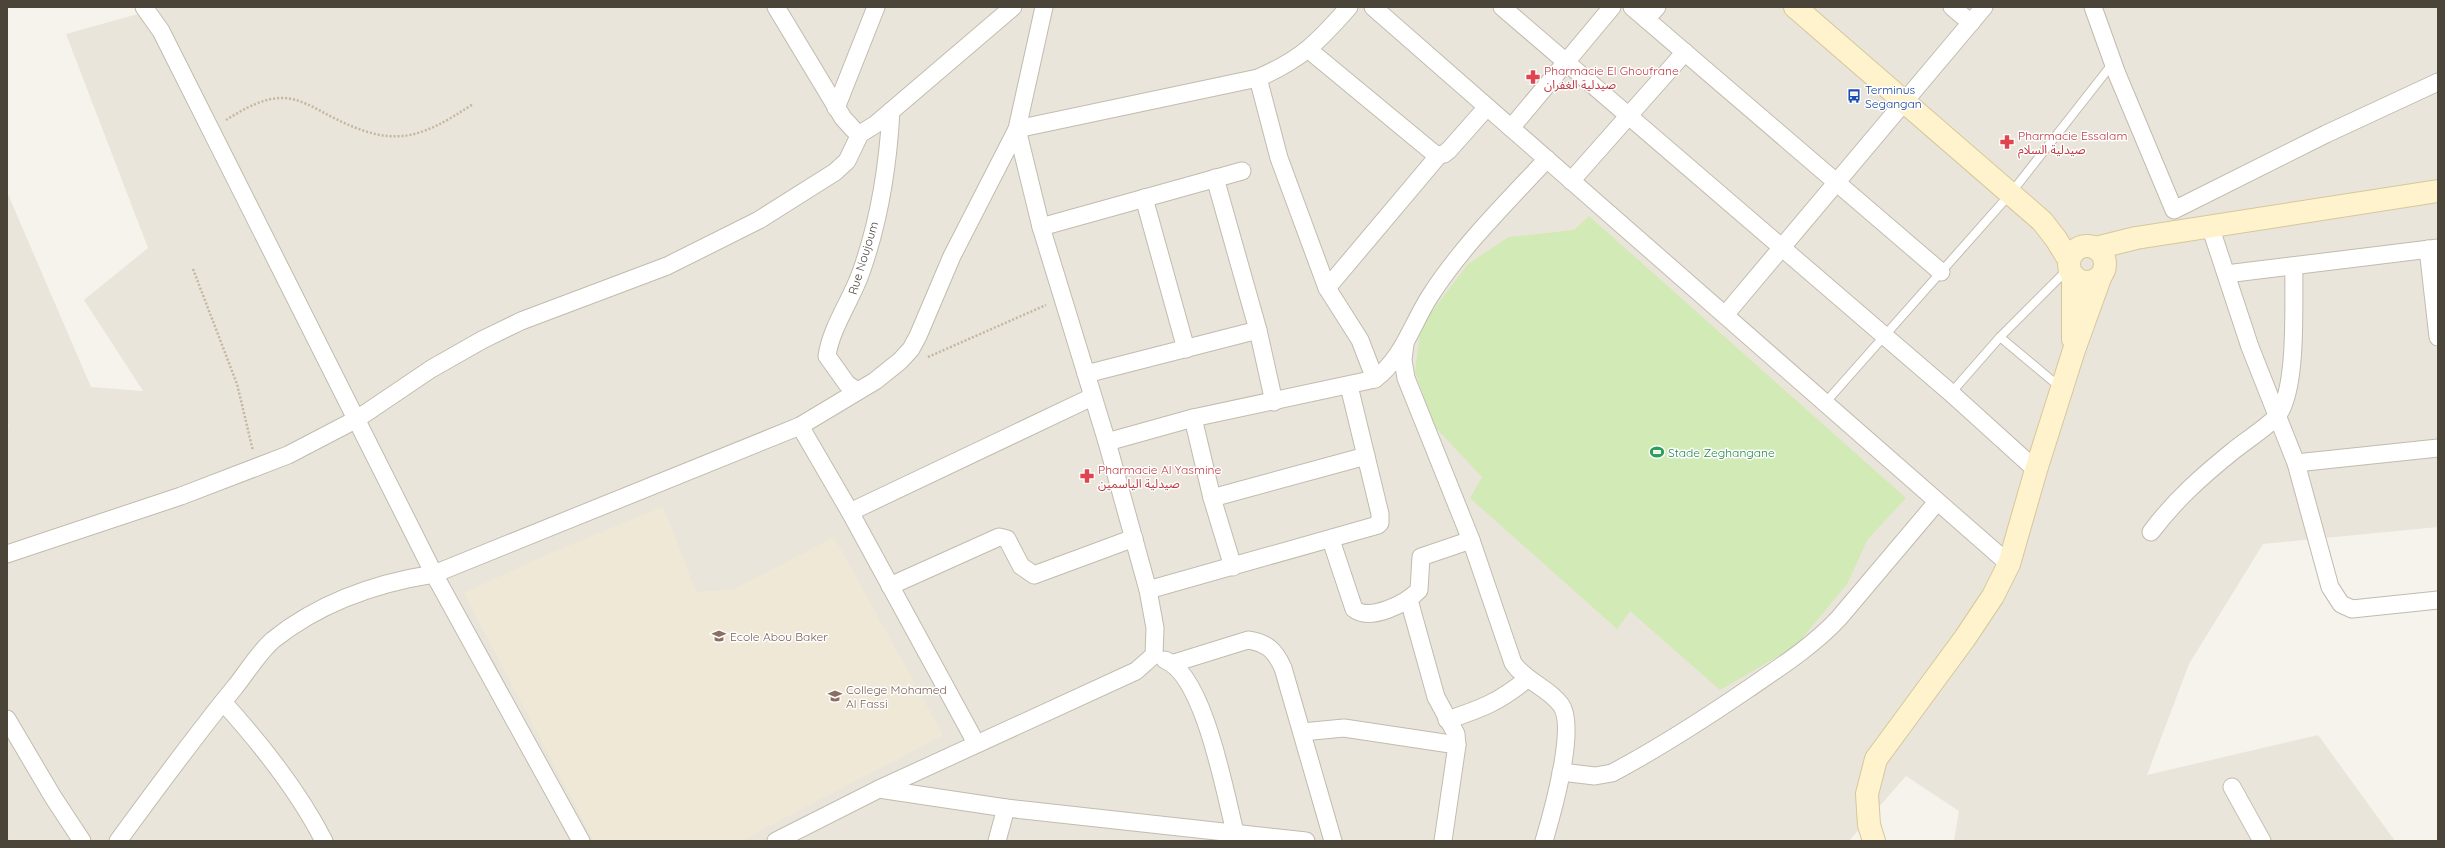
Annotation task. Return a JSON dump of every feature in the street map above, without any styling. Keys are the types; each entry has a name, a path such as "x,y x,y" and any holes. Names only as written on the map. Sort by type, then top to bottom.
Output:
{"main road":[{"path":"1795,7 1906,101 2042,221 2070,237 2086,283 2102,274 2132,249 2155,236"},
{"path":"2077,260 2120,241 2438,191"},
{"path":"1874,841 1870,825 1867,794 1876,759 1965,638 1993,596 2009,564 2036,470 2074,350 2102,274 2104,258 2077,260"},
{"path":"2074,350 2077,260"}],"street":[{"path":"144,7 161,31 434,574 581,841"},
{"path":"776,7 836,108 848,124 860,134"},
{"path":"836,108 876,7"},
{"path":"7,554 256,469 288,456 357,419 431,369 514,324 667,266 759,220 835,172 848,161 860,134 871,129 1013,7"},
{"path":"118,841 223,702 272,641 299,622 346,597 401,579 434,574 800,426 856,390 875,380 911,349 952,256 1016,129 1044,7"},
{"path":"1016,129 1258,78 1284,66 1309,50 1349,7"},
{"path":"1373,7 2009,564"},
{"path":"1502,7 1951,392 2036,470"},
{"path":"1511,128 1612,7"},
{"path":"1632,7 1651,13 1685,52 1942,272"},
{"path":"1952,7 1971,24"},
{"path":"1725,315 1984,7"},
{"path":"2093,7 2181,231"},
{"path":"1309,50 1432,153 1439,155"},
{"path":"1571,181 1685,52"},
{"path":"1258,78 1279,158 1327,288 1360,340 1375,379"},
{"path":"2174,210 2326,134 2438,82"},
{"path":"1327,288 1439,155 1449,150 1487,107"},
{"name":"Rue Noujoum","path":"856,390 847,384 827,356 830,339 849,303 870,241 889,144 891,111"},
{"path":"776,841 879,789 1136,670 1154,655 1155,628 1148,590 1107,442 1041,227 1016,129"},
{"path":"1107,442 1193,418 1349,386 1375,379 1385,372 1405,344 1430,296 1454,265 1547,159"},
{"path":"1041,227 1242,171"},
{"path":"1215,178 1258,330 1274,402"},
{"path":"1144,198 1186,350"},
{"path":"2210,226 2250,347 2296,463 2330,587 2341,604 2352,609 2438,600"},
{"path":"2226,274 2433,249 2438,337"},
{"path":"2151,532 2168,509 2200,477 2278,415 2286,394 2291,370 2294,266"},
{"path":"1086,374 1186,350 1258,330"},
{"path":"1405,344 1403,360 1406,378 1471,540 1513,663 1527,679 1553,696 1566,713 1567,728 1561,772 1544,841"},
{"path":"1148,590 1374,528 1380,523 1349,386"},
{"path":"850,512 1092,397"},
{"path":"1193,418 1212,498 1233,567"},
{"path":"800,426 850,512 976,743"},
{"path":"2296,463 2438,448"},
{"path":"1212,498 1366,456"},
{"path":"1561,772 1595,776 1612,773 1721,708 1808,647 1823,635 1844,612 1937,502"},
{"path":"890,586 999,537 1007,539 1021,566 1034,575 1134,538"},
{"path":"1330,540 1350,600 1358,612 1369,615 1409,600 1419,590 1421,584 1421,558 1471,540"},
{"path":"1409,600 1436,696 1447,720 1456,734 1457,745 1443,841"},
{"path":"1174,663 1248,640 1268,646 1283,668 1333,841"},
{"path":"1154,655 1174,663 1186,677 1197,697 1216,757 1235,832"},
{"path":"1447,720 1486,707 1505,697 1527,679"},
{"path":"223,702 252,735 294,791 324,841"},
{"path":"7,719 53,797 82,841"},
{"path":"1302,732 1344,728 1457,745"},
{"path":"2232,787 2262,841"},
{"path":"879,789 1006,808 1306,841"},
{"path":"997,841 1006,808"}],"lane":[{"path":"1826,403 2011,193 2114,63"},
{"path":"1951,392 2000,337 2077,260"},
{"path":"2000,337 2062,388"}],"path":[{"path":"210,129 265,100 282,98 301,101 352,128 399,137 418,134 441,125 473,104"},
{"path":"193,269 237,384 251,437 256,469"},
{"path":"925,358 1063,298"}],"shaded area":[{"path":"163,7 2438,7 2438,527 2263,544 2189,664 2147,775 2318,735 2395,841 1954,841 1959,811 1906,776 1849,841 7,841 7,426 9,427 7,420 7,192 91,387 143,391 84,300 148,248 66,34"},
{"name":"College Mohamed Al Fassi","path":"663,507 696,592 735,589 834,537 943,735 741,841 594,841 464,593 541,557"}],"green space":[{"name":"Stade Zeghangane","path":"1589,216 1906,498 1868,539 1847,584 1796,646 1720,690 1630,611 1617,629 1470,498 1482,477 1435,427 1415,372 1421,326 1468,264 1509,237 1574,230"}],"place":[{"name":"Pharmacie El Ghoufrane صيدلية الغفران","path":"1533,77"},
{"name":"Terminus Segangan","path":"1854,96"},
{"name":"Pharmacie Essalam صيدلية السلام","path":"2007,142"},
{"name":"Stade Zeghangane","path":"1657,452"},
{"name":"Pharmacie Al Yasmine صيدلية الياسمين","path":"1087,476"},
{"name":"Ecole Abou Baker","path":"719,636"},
{"name":"College Mohamed Al Fassi","path":"835,696"}]}
